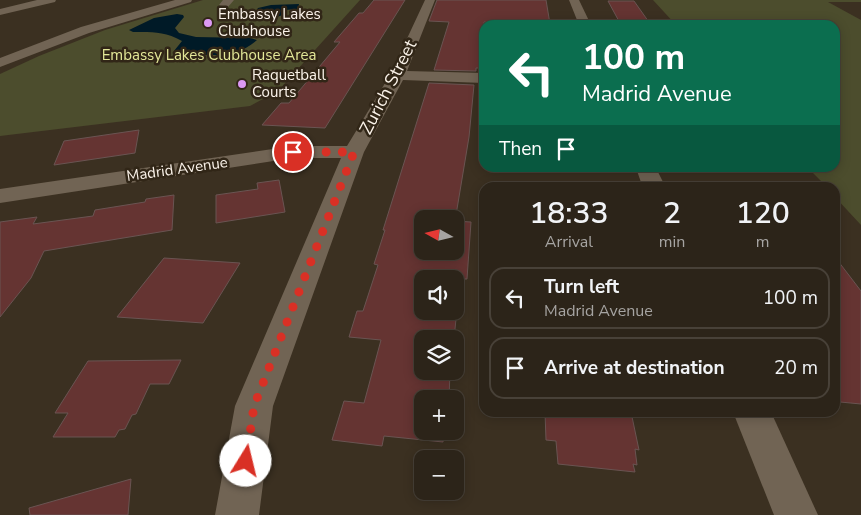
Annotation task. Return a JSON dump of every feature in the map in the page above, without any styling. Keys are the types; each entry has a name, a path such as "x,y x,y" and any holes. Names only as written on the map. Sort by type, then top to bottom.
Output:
{"street":[{"path":"0,12 51,0"},
{"path":"1,60 96,20 166,0"},
{"path":"1,60 85,30 187,0"},
{"name":"Zurich Street","path":"237,515 254,406 354,152 398,75 430,0"},
{"path":"574,0 583,20"},
{"path":"398,75 479,78"},
{"name":"Madrid Avenue","path":"0,196 293,152 354,152"},
{"path":"754,417 796,515"}],"green space":[{"name":"Embassy Lakes Clubhouse Area","path":"203,0 360,0 278,91 250,106 0,136 0,74 39,56 105,30"},
{"path":"653,0 861,0 861,2 828,2 861,20 861,225 840,202 840,182 822,182 812,172 840,172 840,20 671,20"}],"water":[{"path":"299,4 298,9 285,10 283,15 270,19 239,20 243,13 255,13 258,8 271,5"},
{"path":"177,14 184,17 175,28 179,33 196,37 250,38 257,40 239,51 230,53 220,55 189,54 174,51 182,41 169,35 129,30 154,18"}],"building":[{"path":"374,0 405,0 325,128 262,125 281,103 289,103 340,42 334,42 359,13 363,13"},
{"path":"437,0 546,0 549,20 479,20 479,68 476,68 476,71 434,70 449,22 429,21"},
{"path":"608,1 634,1 647,20 618,20"},
{"path":"429,83 474,85 469,137 457,210 414,210 414,260 464,260 464,222 471,222 467,279 464,279 464,270 414,270 414,320 456,320 455,330 414,330 414,380 450,380 449,390 414,390 414,439 384,436 382,446 332,440 344,401 364,403 381,340 349,337 357,311 363,311 378,265 374,264 385,230 383,230"},
{"path":"139,130 135,153 54,165 64,141"},
{"path":"279,180 285,212 216,223 216,195 258,189 257,183"},
{"path":"174,195 172,230 44,251 31,278 0,317 0,222 37,217 33,224 93,216 95,210"},
{"path":"164,258 240,263 203,323 117,317"},
{"path":"840,264 861,291 861,404 840,402"},
{"path":"181,360 169,384 150,384 136,414 132,415 125,429 119,430 115,437 53,437 68,413 55,413 88,361"},
{"path":"545,417 632,417 639,450 635,449 637,465 633,464 635,472 558,464 556,441 546,440"},
{"path":"423,440 443,440 443,442"},
{"path":"131,479 128,515 30,515 29,508"}],"place":[{"name":"Embassy Lakes Clubhouse","path":"208,23"},
{"name":"Raquetball Courts","path":"242,84"}],"route":[{"path":"246,461 254,406 354,152 293,152"}]}
